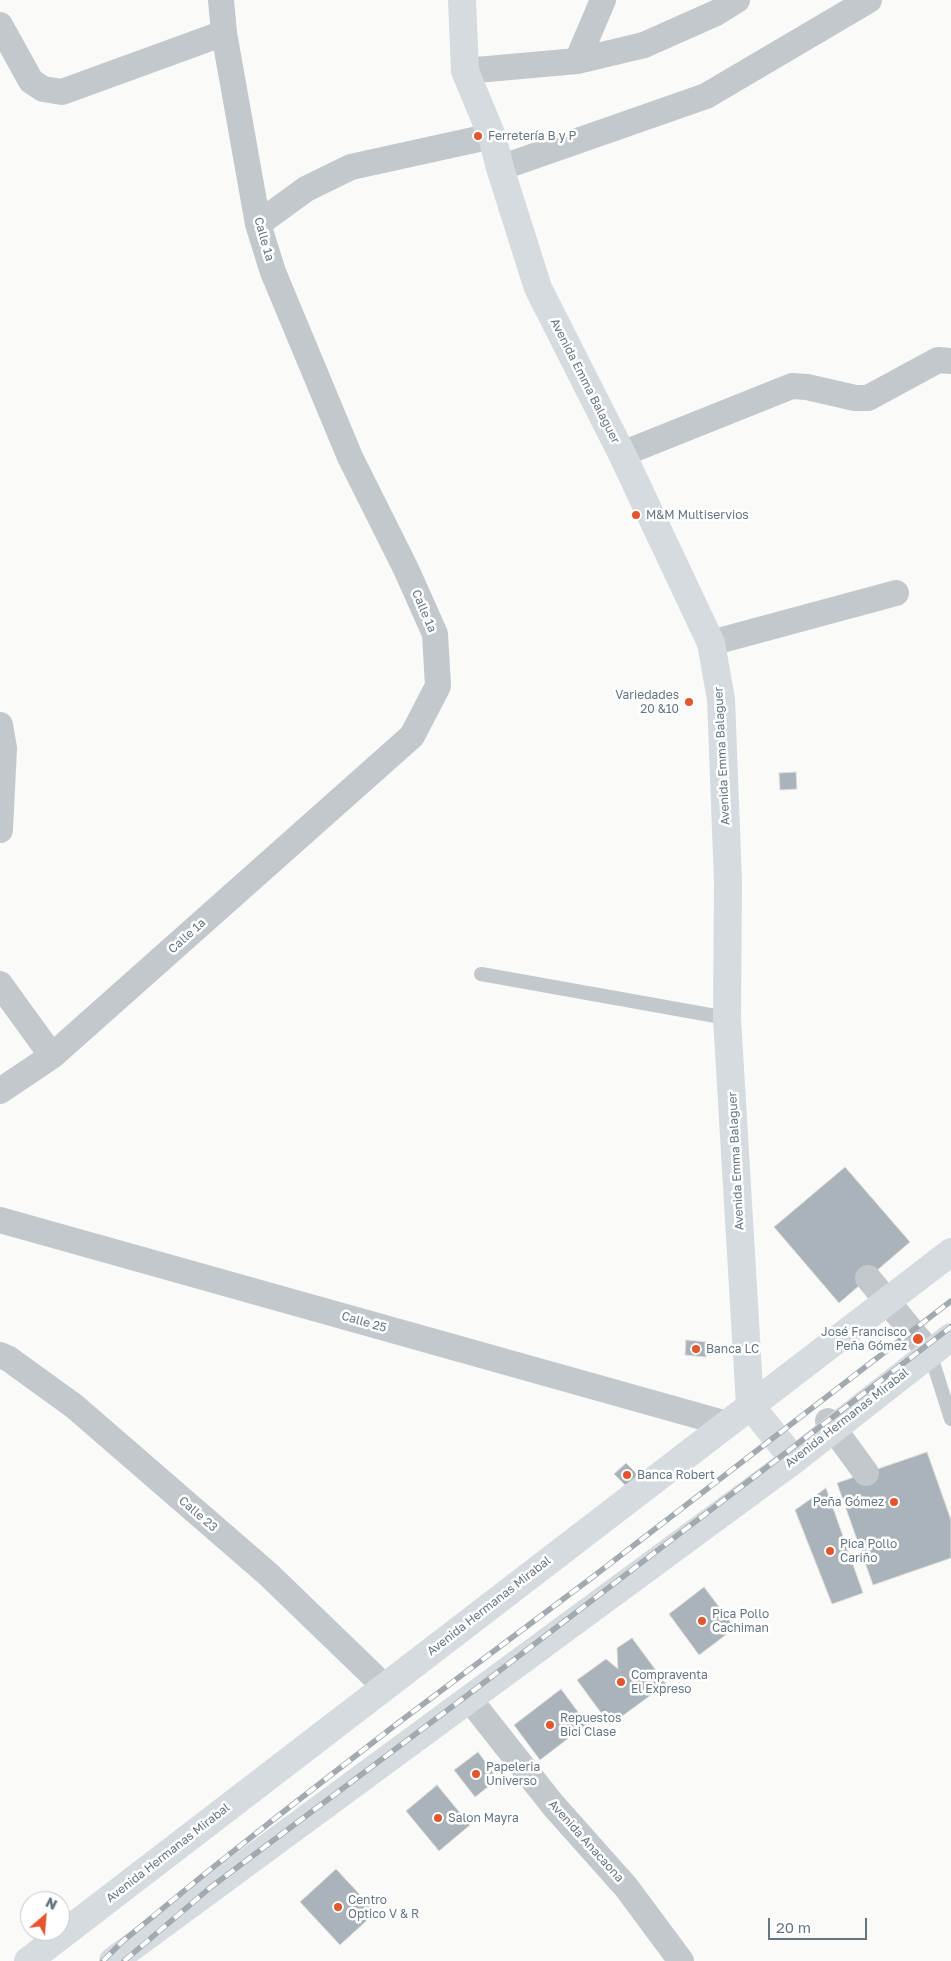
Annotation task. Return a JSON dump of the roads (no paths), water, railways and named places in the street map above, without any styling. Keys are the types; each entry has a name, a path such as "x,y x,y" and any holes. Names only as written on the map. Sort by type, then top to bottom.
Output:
{"main road":[{"name":"Avenida Emma Balaguer","path":"462,0 465,71 492,136 500,168 538,288 622,454 711,643 721,700 728,882 728,1018 750,1405"},
{"name":"Avenida Hermanas Mirabal","path":"28,1961 951,1252"},
{"name":"Avenida Hermanas Mirabal","path":"114,1961 794,1460 935,1346"},
{"path":"750,1405 794,1460"}],"street":[{"name":"Calle 1a","path":"0,1091 52,1056 412,736 438,686 435,634 406,569 350,457 273,272 258,224 224,33 221,0"},
{"path":"577,61 603,0"},
{"path":"465,71 577,61 644,46 716,14 737,0"},
{"path":"500,168 706,96 868,0"},
{"path":"0,25 31,81 43,89 62,92 224,33"},
{"path":"258,224 306,189 351,167 492,136"},
{"path":"622,454 792,386 807,387 855,398 868,398 938,360 951,361"},
{"path":"711,643 896,592"},
{"path":"0,725 4,748 0,830"},
{"path":"0,984 52,1056"},
{"name":"Calle 25","path":"0,1220 727,1424"},
{"path":"868,1278 935,1346"},
{"name":"Calle 23","path":"0,1356 9,1359 74,1406 268,1574 384,1687"},
{"path":"828,1421 866,1473"},
{"name":"Avenida Anacaona","path":"470,1700 553,1805 626,1887 681,1961"}],"lane":[{"path":"481,974 728,1018"},
{"path":"935,1346 951,1419"}],"railway":[{"path":"103,1961 123,1941 278,1816 951,1301"},
{"path":"124,1961 211,1887 465,1697 951,1327"}],"place":[{"name":"Ferretería B y P","path":"478,136"},
{"name":"M&M Multiservios","path":"636,515"},
{"name":"Variedades 20 &10","path":"689,702"},
{"name":"José Francisco Peña Gómez","path":"918,1339"},
{"name":"Banca LC","path":"696,1349"},
{"name":"Banca Robert","path":"627,1475"},
{"name":"Peña Gómez","path":"894,1502"},
{"name":"Pica Pollo Cariño","path":"830,1551"},
{"name":"Pica Pollo Cachiman","path":"702,1621"},
{"name":"Compraventa El Expreso","path":"621,1682"},
{"name":"Repuestos Bici Clase","path":"550,1725"},
{"name":"Papeleria Universo","path":"476,1774"},
{"name":"Salon Mayra","path":"438,1818"},
{"name":"Centro Optico V & R","path":"338,1907"}]}
